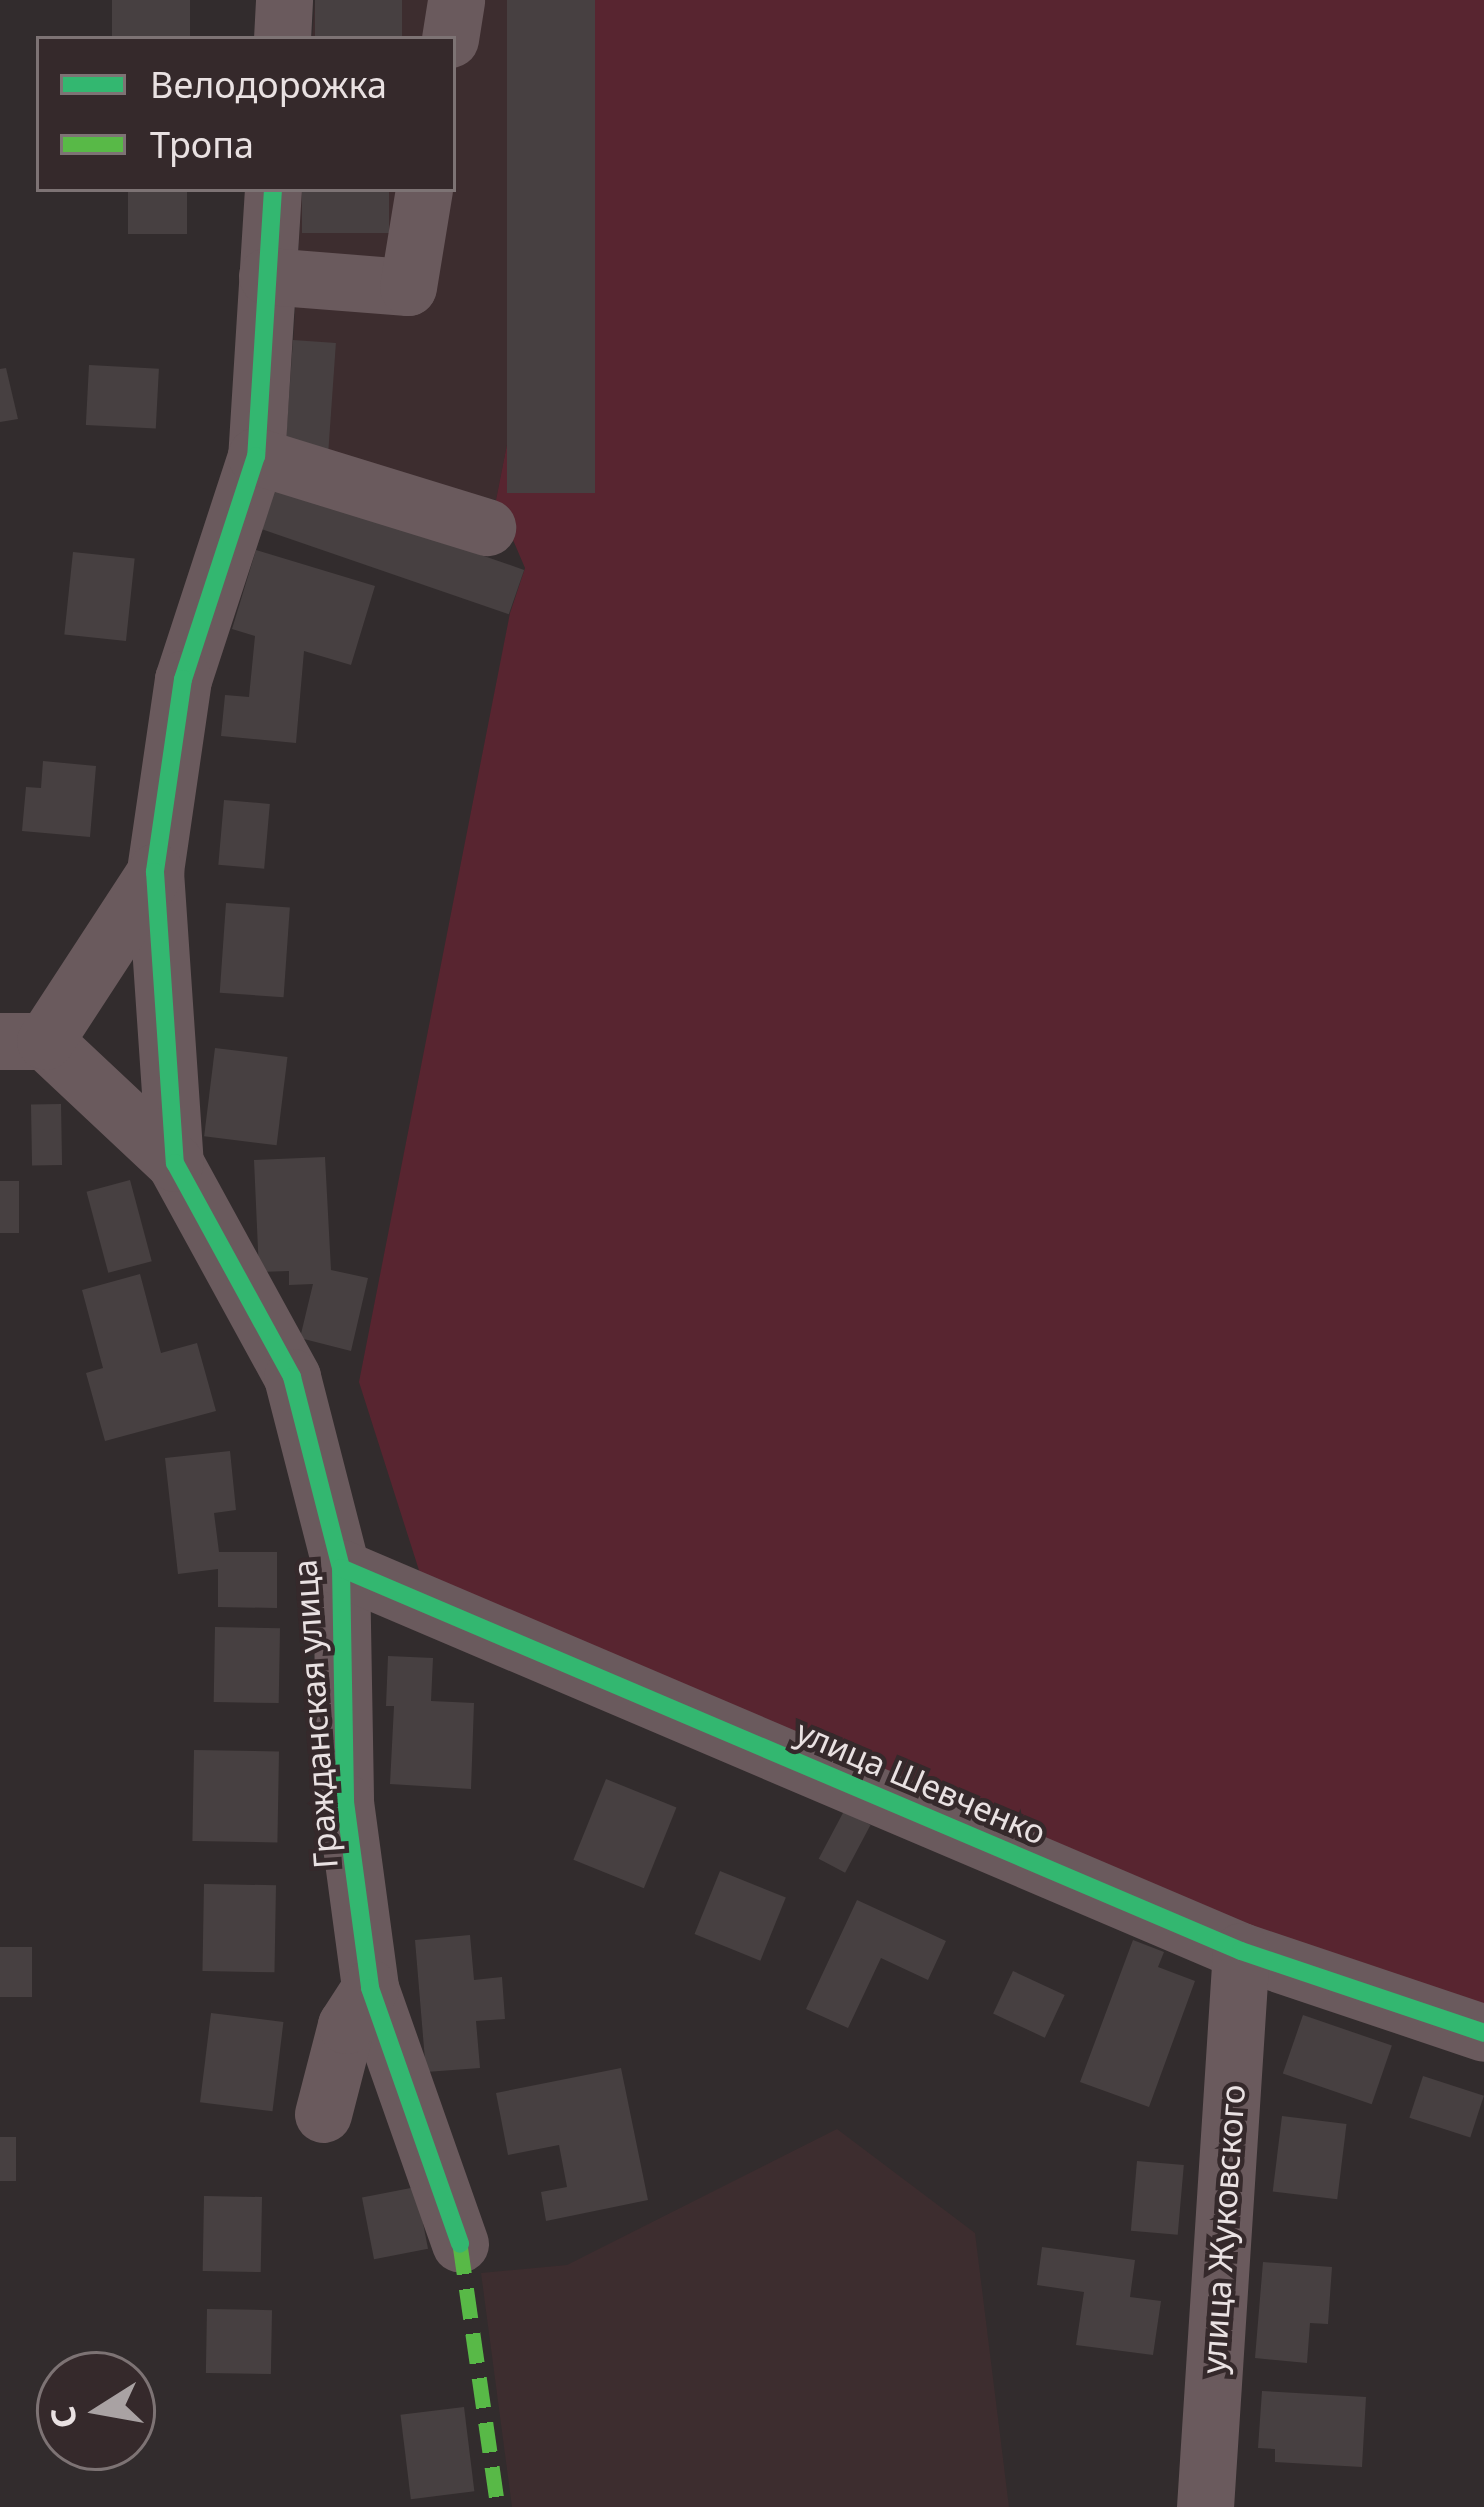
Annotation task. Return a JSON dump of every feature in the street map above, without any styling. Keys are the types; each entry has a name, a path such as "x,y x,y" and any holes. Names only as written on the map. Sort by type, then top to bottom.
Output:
{"street":[{"path":"282,36 284,0"},
{"path":"450,36 456,0"},
{"name":"Гражданская улица","path":"273,192 256,456 182,679 155,872 175,1163 292,1377 341,1568 345,1802 370,1988 460,2244"},
{"path":"267,276 408,287 424,192"},
{"path":"256,456 487,526"},
{"name":"Гражданская улица","path":"22,1041 155,872"},
{"path":"22,1041 175,1163"},
{"name":"улица Шевченко","path":"341,1568 1241,1951 1484,2033"},
{"name":"улица Жуковского","path":"1204,2507 1241,1951"},
{"path":"322,2114 346,2025 370,1988"}],"shaded area":[{"path":"315,0 595,0 496,500 287,450 302,192 456,192 456,36 312,36"},
{"path":"595,0 1484,0 1484,2014 1252,1933 424,1586 359,1382 510,613 525,568 496,500"},
{"path":"837,2129 975,2233 1009,2507 512,2507 481,2273 567,2265"}],"building":[{"path":"112,0 190,0 190,36 112,36"},
{"path":"315,0 402,0 402,36 315,36"},
{"path":"507,0 595,0 595,493 507,493"},
{"path":"128,192 187,192 187,234 128,234"},
{"path":"302,192 389,192 389,233 302,233"},
{"path":"293,340 336,343 328,453 285,450"},
{"path":"89,365 159,369 156,429 86,425"},
{"path":"6,368 18,419 0,422 0,369"},
{"path":"266,481 524,570 509,614 251,525"},
{"path":"256,550 375,586 351,665 304,651 296,743 221,736 225,695 249,697 255,636 232,629"},
{"path":"73,552 135,558 126,641 64,635"},
{"path":"43,761 96,766 90,837 22,831 26,787 41,788"},
{"path":"224,800 270,804 264,869 218,865"},
{"path":"226,903 290,907 284,997 220,993"},
{"path":"215,1048 287,1057 277,1145 204,1136"},
{"path":"61,1104 62,1165 32,1166 31,1105"},
{"path":"325,1157 331,1270 368,1278 351,1351 300,1338 313,1284 289,1285 289,1271 259,1272 254,1160"},
{"path":"130,1180 152,1261 108,1273 87,1192"},
{"path":"0,1181 19,1181 19,1233 0,1233"},
{"path":"140,1274 161,1353 197,1343 216,1411 105,1441 86,1373 103,1368 82,1290"},
{"path":"230,1451 236,1510 214,1513 219,1552 277,1552 277,1608 218,1607 218,1569 178,1574 165,1458"},
{"path":"215,1627 280,1628 279,1703 214,1702"},
{"path":"388,1656 433,1658 431,1701 474,1703 471,1789 390,1784 394,1706 386,1706"},
{"path":"194,1750 279,1751 277,1842 192,1841"},
{"path":"606,1779 676,1807 644,1888 573,1860"},
{"path":"844,1811 870,1825 845,1873 819,1859"},
{"path":"720,1871 786,1898 760,1961 695,1934"},
{"path":"204,1884 276,1885 274,1972 202,1971"},
{"path":"857,1900 946,1941 928,1980 881,1958 848,2028 806,2009"},
{"path":"470,1935 474,1980 502,1977 505,2019 476,2021 480,2068 426,2072 415,1940"},
{"path":"1133,1940 1164,1952 1158,1967 1195,1981 1149,2107 1080,2082"},
{"path":"0,1947 32,1947 32,1997 0,1997"},
{"path":"1013,1971 1065,1995 1045,2038 993,2014"},
{"path":"211,2013 283,2022 272,2111 200,2102"},
{"path":"1303,2015 1392,2046 1372,2104 1283,2074"},
{"path":"621,2068 648,2200 546,2221 541,2192 567,2187 559,2145 508,2155 496,2093"},
{"path":"1423,2076 1484,2096 1470,2138 1409,2118"},
{"path":"1282,2116 1347,2124 1337,2199 1273,2191"},
{"path":"0,2137 16,2137 16,2181 0,2181"},
{"path":"1137,2161 1184,2165 1178,2235 1131,2231"},
{"path":"416,2187 428,2249 374,2259 362,2197"},
{"path":"204,2196 262,2197 261,2272 203,2271"},
{"path":"1042,2247 1135,2260 1130,2297 1161,2301 1153,2355 1076,2345 1084,2292 1037,2285"},
{"path":"1263,2262 1332,2267 1328,2324 1310,2323 1307,2363 1255,2358"},
{"path":"207,2309 272,2310 271,2374 206,2373"},
{"path":"1262,2391 1366,2397 1362,2467 1275,2462 1275,2449 1258,2448"},
{"path":"464,2407 474,2491 411,2499 400,2415"}],"marked path":[{"path":"460,2244 498,2507"}],"cycle path":[{"path":"273,192 256,456 183,679 155,872 175,1163 292,1377 341,1568 345,1802 370,1988 460,2244"},
{"path":"341,1568 1241,1951 1484,2033"}]}
